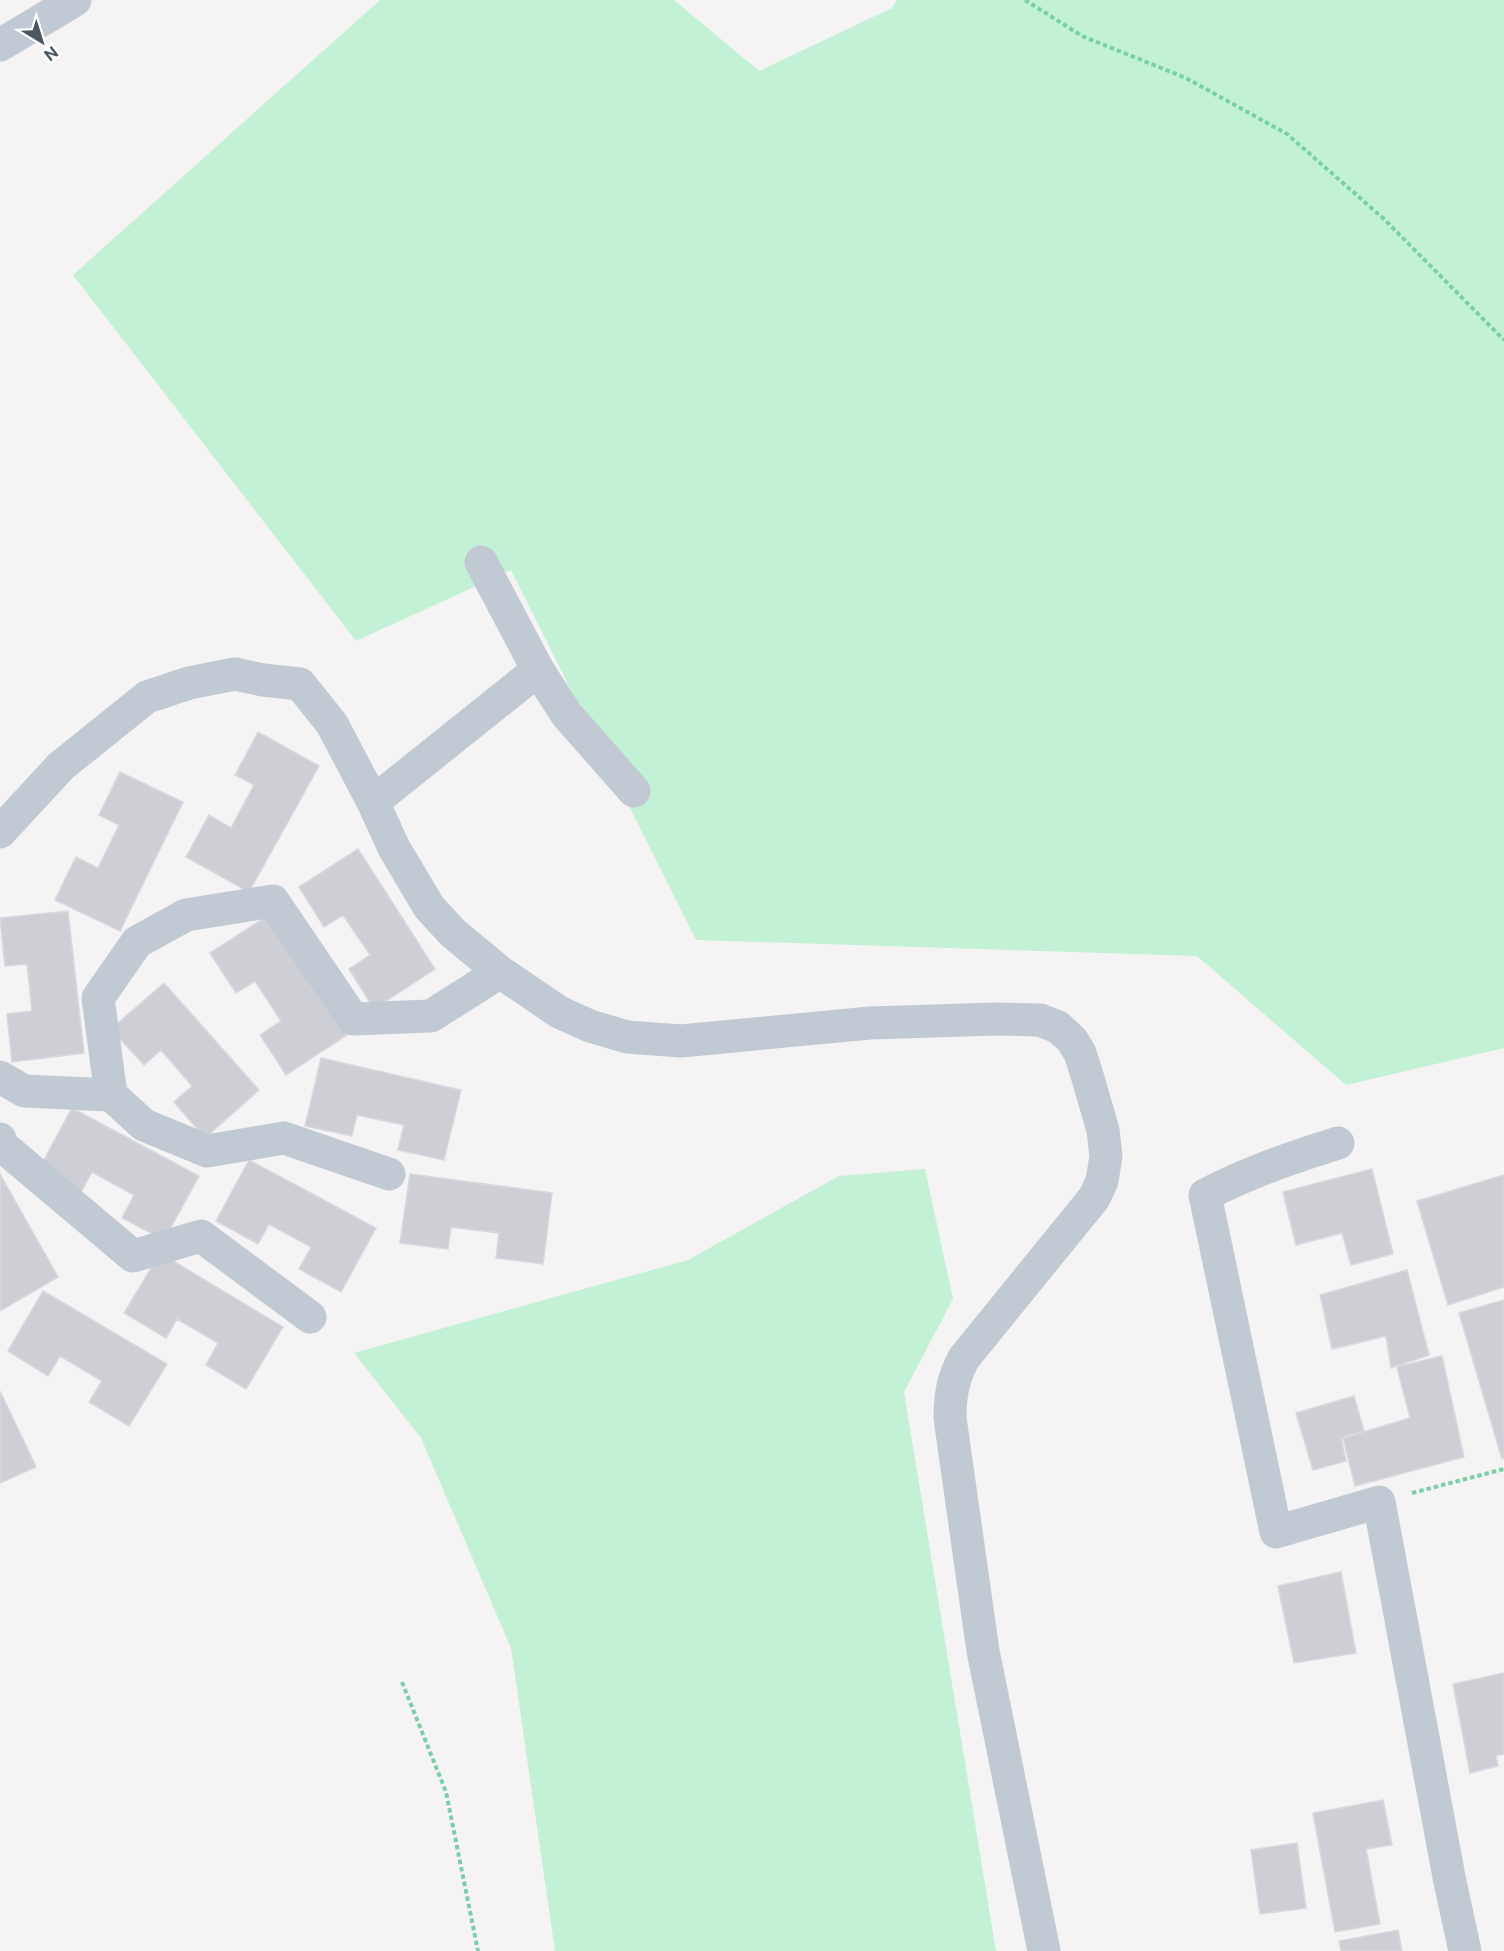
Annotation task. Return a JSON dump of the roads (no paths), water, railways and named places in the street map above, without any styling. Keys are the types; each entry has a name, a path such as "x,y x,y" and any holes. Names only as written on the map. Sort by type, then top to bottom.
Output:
{"street":[{"path":"0,45 75,0"},
{"path":"481,562 538,670 567,715 634,791"},
{"path":"373,802 538,670"},
{"path":"0,832 61,766 147,697 189,683 235,674 300,684 332,724 394,848 429,907 453,933 500,972 559,1012 590,1026 627,1037 681,1041 870,1023 996,1019 1040,1020 1058,1028 1072,1040 1080,1053 1102,1130 1106,1156 1102,1180 1094,1198 964,1358 955,1374 950,1400 950,1418 983,1651 1044,1951"},
{"path":"111,1095 98,998 137,942 186,915 273,902 353,1019 431,1016 500,972"},
{"path":"0,1077 24,1091 111,1095 144,1125 207,1151 284,1138 389,1174"},
{"path":"0,1139 1,1145 133,1256 201,1236 310,1317"},
{"path":"1338,1143 1242,1175 1205,1195 1276,1532 1379,1502 1465,1951"}]}
